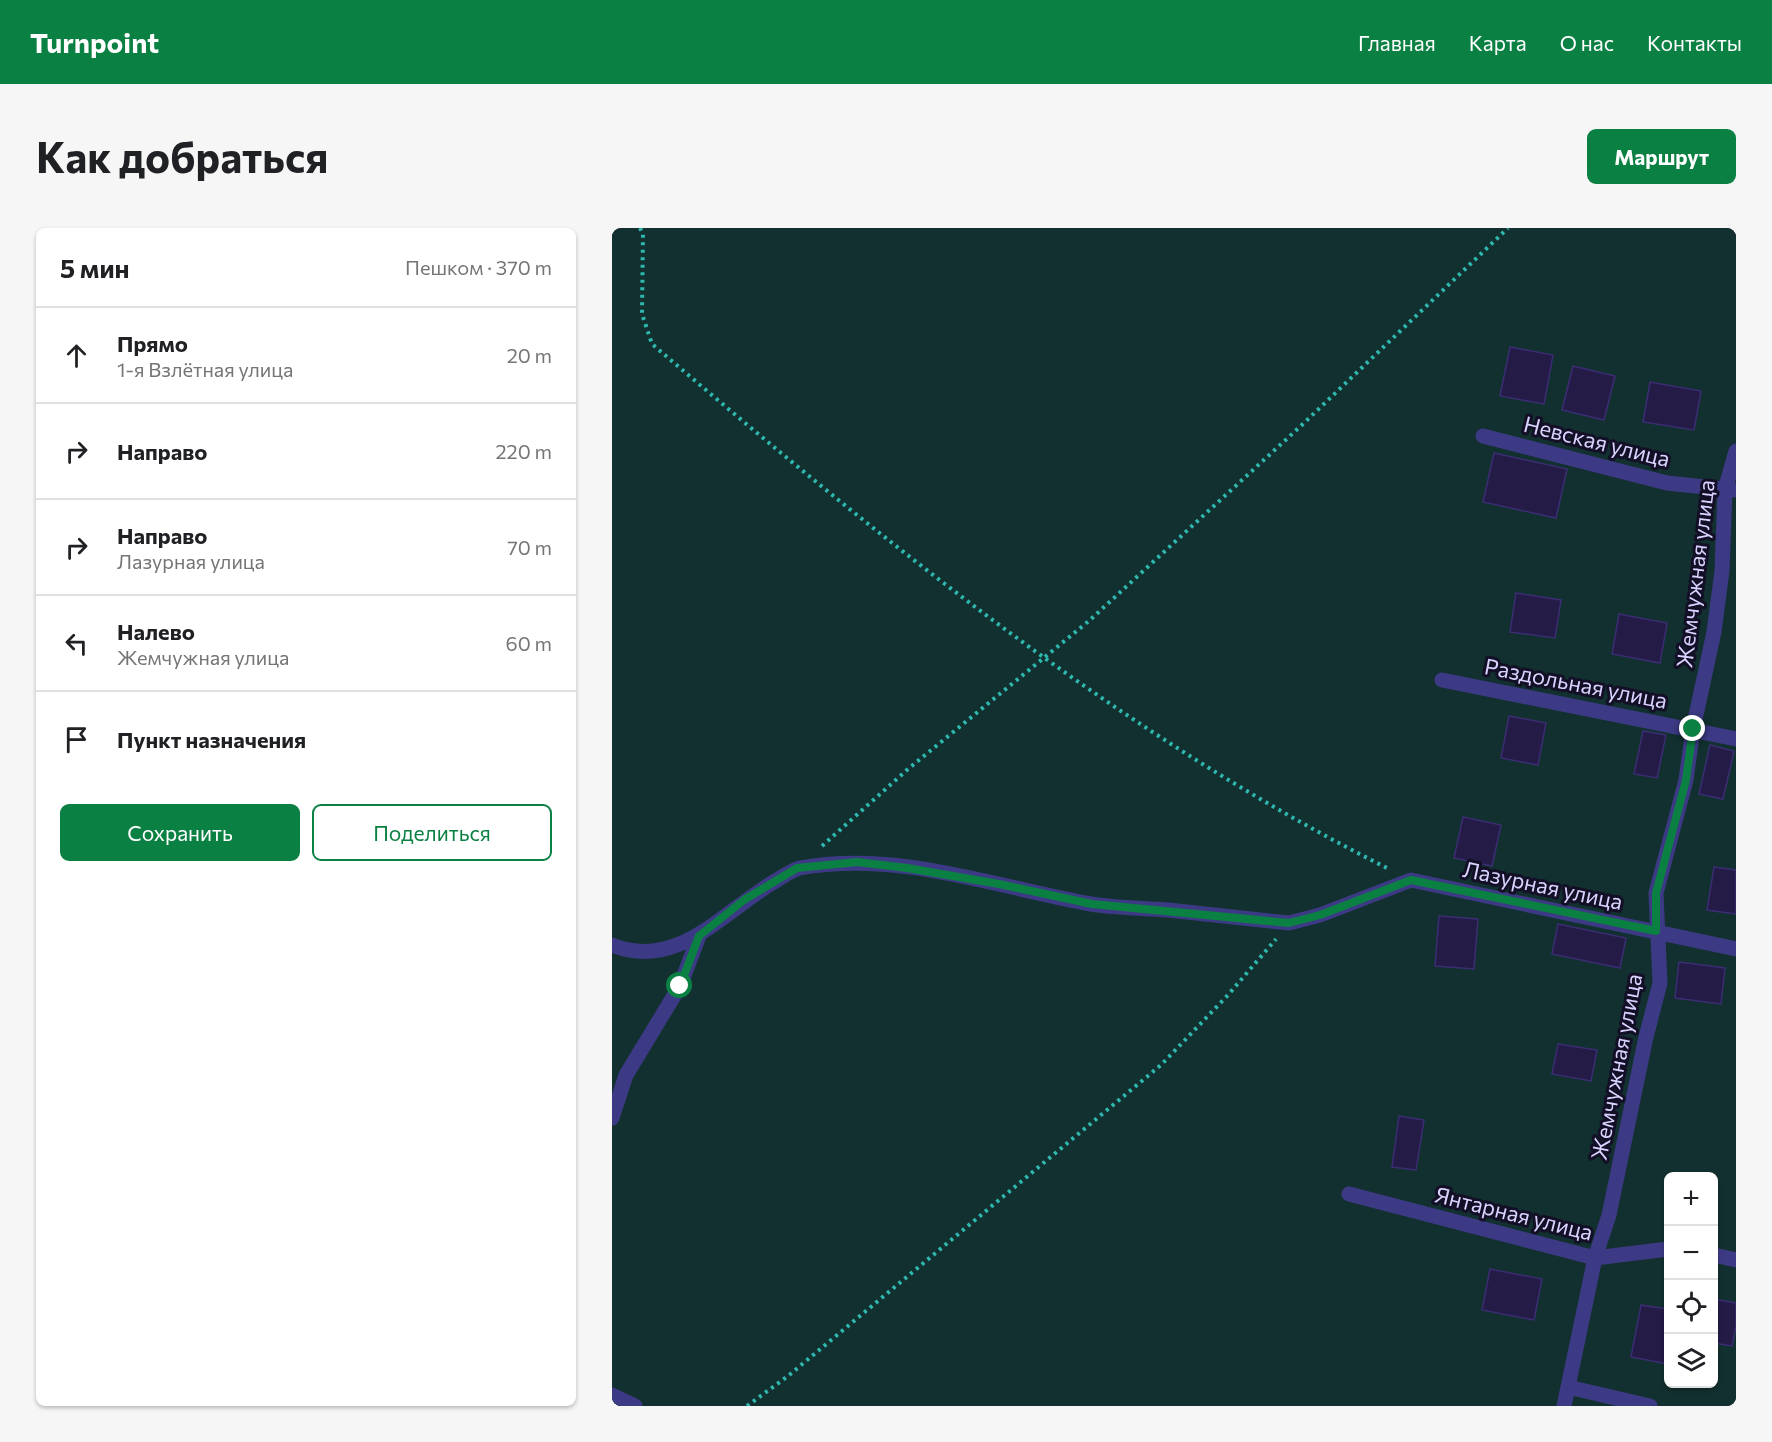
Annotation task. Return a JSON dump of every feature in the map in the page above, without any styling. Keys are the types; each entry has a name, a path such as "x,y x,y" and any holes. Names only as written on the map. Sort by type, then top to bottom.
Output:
{"street":[{"name":"Невская улица","path":"1483,436 1667,483 1731,490"},
{"name":"Жемчужная улица","path":"1564,1406 1594,1257 1609,1215 1646,1037 1660,983 1656,893 1686,780 1693,729 1714,632 1736,451"},
{"name":"Раздольная улица","path":"1442,680 1736,739"},
{"path":"612,945 622,949 668,951 699,936 744,900 797,868 857,862 907,868 1092,904 1289,923 1320,915 1411,880"},
{"name":"Лазурная улица","path":"1411,880 1736,949"},
{"path":"612,1118 626,1075 680,986 699,936"},
{"name":"Янтарная улица","path":"1349,1194 1594,1257 1664,1249"},
{"path":"1718,1256 1736,1260"},
{"path":"1568,1388 1650,1406"},
{"path":"612,1395 635,1406"}],"path":[{"path":"640,228 643,234 642,314 652,344 795,467 1043,659 1192,760 1334,842 1411,880"},
{"path":"797,868 908,769 1090,620 1304,423 1508,228"},
{"path":"747,1406 788,1376 1161,1065 1228,995 1289,923"}],"green space":[{"path":"612,228 1736,228 1736,1406 612,1406"}],"building":[{"path":"1510,347 1553,355 1544,404 1500,396"},
{"path":"1573,366 1615,376 1604,420 1562,410"},
{"path":"1650,382 1701,391 1694,430 1643,422"},
{"path":"1494,453 1567,469 1556,518 1483,502"},
{"path":"1516,593 1561,600 1555,638 1510,632"},
{"path":"1619,614 1667,623 1660,663 1612,654"},
{"path":"1509,716 1546,723 1538,765 1501,758"},
{"path":"1643,731 1666,735 1657,778 1634,774"},
{"path":"1710,745 1734,751 1723,799 1699,794"},
{"path":"1463,817 1501,825 1492,866 1454,858"},
{"path":"1714,867 1736,870 1736,914 1707,910"},
{"path":"1439,916 1478,919 1474,969 1435,966"},
{"path":"1558,924 1626,938 1620,968 1552,954"},
{"path":"1679,962 1725,968 1721,1004 1675,998"},
{"path":"1558,1044 1597,1050 1591,1081 1552,1074"},
{"path":"1399,1116 1424,1120 1416,1170 1392,1167"},
{"path":"1490,1269 1542,1279 1534,1320 1482,1310"},
{"path":"1718,1300 1736,1303 1736,1326 1732,1346 1718,1344"},
{"path":"1641,1305 1664,1308 1664,1363 1631,1357"}],"route":[{"path":"680,986 699,936 744,900 797,868 857,862 999,884 1092,904 1289,923 1320,915 1411,880 1656,931 1656,893 1686,780 1693,729"}]}
